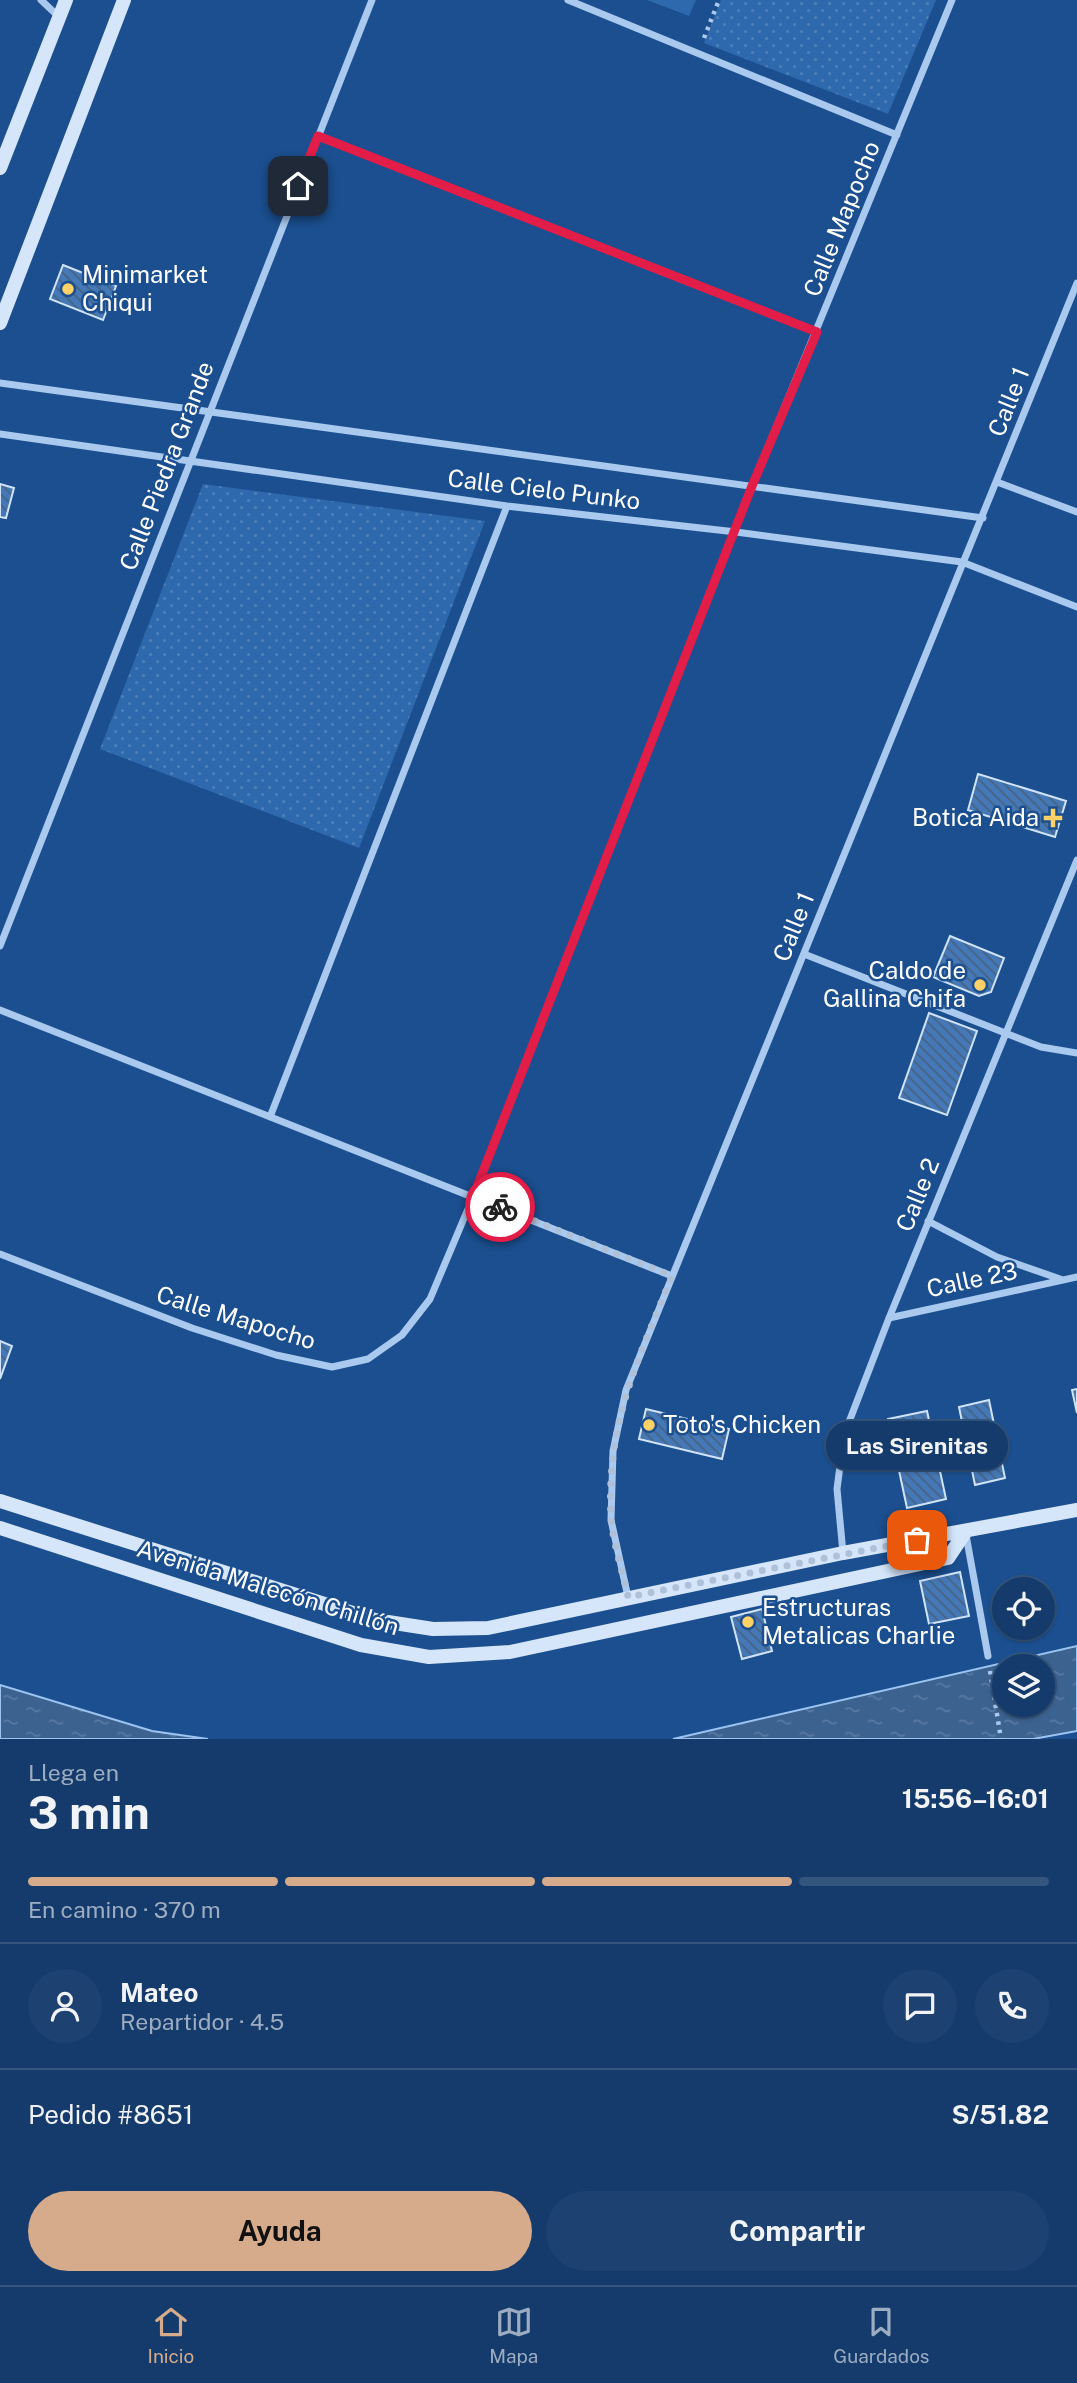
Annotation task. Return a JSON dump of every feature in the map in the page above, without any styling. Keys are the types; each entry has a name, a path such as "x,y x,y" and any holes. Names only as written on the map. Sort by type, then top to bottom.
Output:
{"main road":[{"path":"0,168 66,0"},
{"path":"0,323 124,0"},
{"name":"Avenida Malecón Chillón","path":"0,1501 375,1620 433,1629 488,1628 844,1553 1077,1510"},
{"name":"Avenida Malecón Chillón","path":"0,1528 361,1645 429,1657 510,1652 948,1558 966,1531"}],"street":[{"path":"41,0 59,16"},
{"name":"Calle Piedra Grande","path":"0,946 372,0"},
{"path":"568,0 897,135"},
{"name":"Calle Mapocho","path":"0,1254 192,1328 276,1355 332,1367 368,1359 402,1335 429,1299 473,1197 752,486 951,0"},
{"path":"318,136 817,332"},
{"name":"Calle 1","path":"628,1597 611,1520 613,1451 625,1390 1077,283"},
{"name":"Calle Cielo Punko","path":"0,383 983,518"},
{"name":"Calle Cielo Punko","path":"0,434 507,506 736,532 962,562 1077,607"},
{"path":"997,482 1077,512"},
{"path":"270,1117 507,506"},
{"name":"Calle 2","path":"844,1553 837,1489 844,1435 928,1221 1077,860"},
{"path":"804,954 1041,1047 1077,1053"},
{"path":"0,1010 672,1276"},
{"name":"Calle 23","path":"928,1221 997,1257 1063,1280"},
{"name":"Calle 23","path":"889,1318 1077,1277"},
{"path":"966,1531 988,1656"}],"path":[{"path":"698,53 719,0"},
{"path":"988,1656 1001,1739"}],"shaded area":[{"path":"647,0 696,0 689,16"},
{"path":"721,0 936,0 888,114 704,43"},
{"path":"203,484 485,521 359,848 100,749"}],"water":[{"path":"1077,1646 1077,1731 1033,1739 673,1739 992,1666 992,1717 1055,1717 1055,1654 1042,1654"},
{"path":"0,1685 152,1731 208,1739 0,1739"}],"building":[{"path":"63,265 116,286 103,320 50,299"},
{"path":"0,484 14,488 6,518 0,517"},
{"path":"978,774 1066,801 1055,837 968,810"},
{"path":"950,936 1004,958 991,992 979,996 933,977"},
{"path":"929,1013 977,1031 947,1115 899,1098"},
{"path":"0,1341 12,1346 0,1379"},
{"path":"1077,1389 1077,1413 1072,1390"},
{"path":"989,1400 1005,1478 975,1485 959,1407"},
{"path":"646,1409 729,1429 722,1459 639,1439"},
{"path":"927,1411 946,1499 907,1508 888,1419"},
{"path":"960,1572 969,1616 929,1624 920,1581"},
{"path":"762,1609 772,1651 742,1659 731,1617"}],"way so far":[{"path":"500,1207 672,1276 625,1390 613,1451 611,1520 628,1597 917,1540"}],"place":[{"name":"Minimarket Chiqui","path":"68,289"},
{"name":"Botica Aida","path":"1053,818"},
{"name":"Caldo de Gallina Chifa","path":"980,985"},
{"name":"Toto's Chicken","path":"649,1425"},
{"name":"Las Sirenitas","path":"917,1540"},
{"name":"Estructuras Metalicas Charlie","path":"748,1622"}],"route":[{"path":"298,186 318,136 817,332 752,486 473,1197 500,1207"}]}
